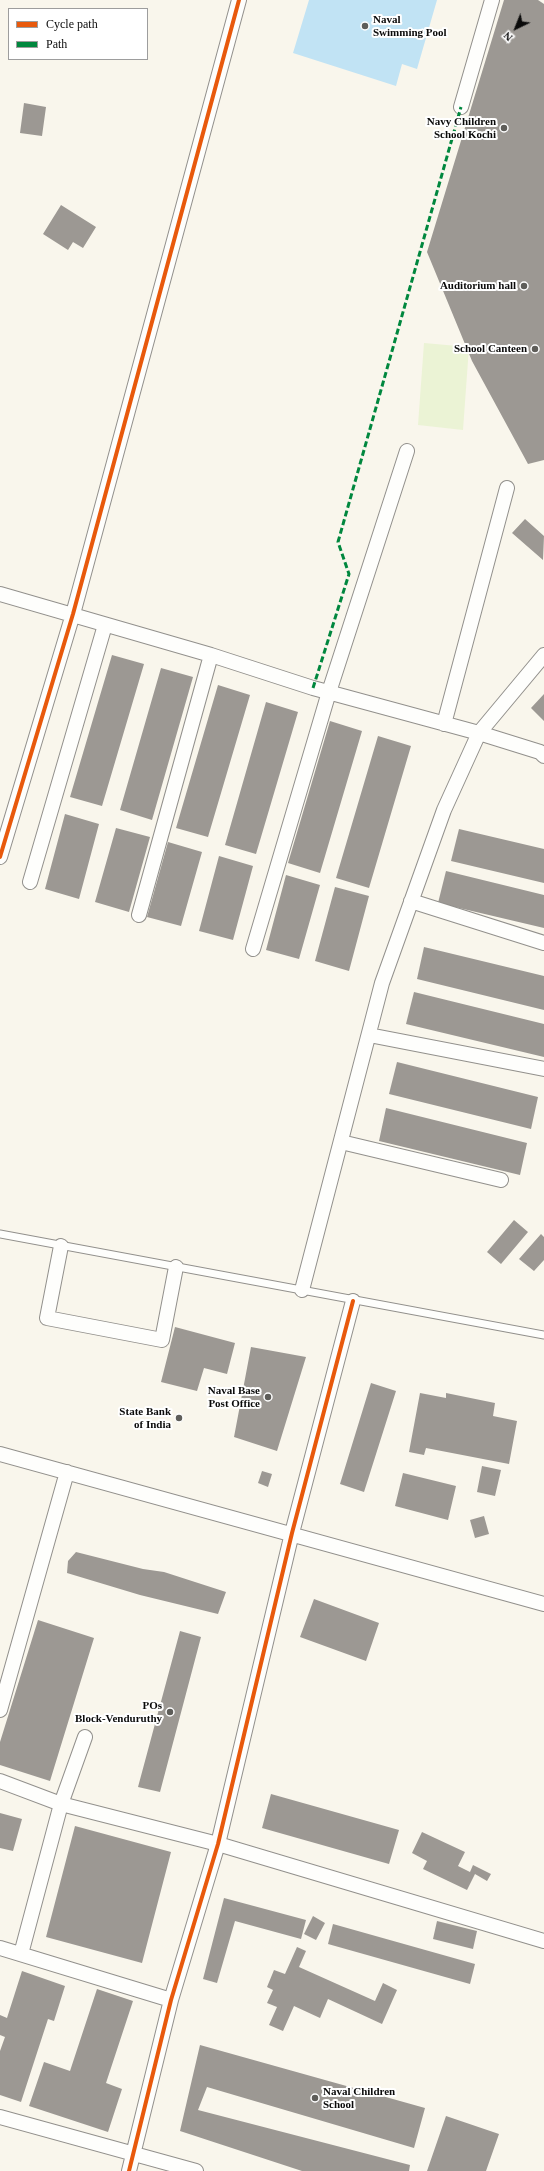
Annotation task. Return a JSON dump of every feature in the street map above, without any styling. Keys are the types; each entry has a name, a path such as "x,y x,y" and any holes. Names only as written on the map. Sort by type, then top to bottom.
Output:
{"street":[{"path":"0,857 73,614 239,0"},
{"path":"461,107 492,0"},
{"path":"253,949 329,692 407,451"},
{"path":"444,724 507,488"},
{"path":"0,594 211,654 329,692 479,733 540,752 544,756"},
{"path":"30,882 105,625"},
{"path":"139,915 211,654"},
{"path":"302,1290 382,983 444,810 479,733 544,655"},
{"path":"411,901 544,943"},
{"path":"369,1035 544,1069"},
{"path":"341,1142 501,1180"},
{"path":"61,1246 47,1318 162,1340 176,1267"},
{"path":"129,2171 171,2000 218,1844 292,1533 353,1301"},
{"path":"0,1454 292,1533 544,1604"},
{"path":"0,1710 67,1472"},
{"path":"21,1954 61,1804 85,1736"},
{"path":"0,1781 61,1804 218,1844 544,1941"},
{"path":"0,1948 171,2000"},
{"path":"0,2118 196,2171"}],"lane":[{"path":"0,1234 302,1290 353,1301 544,1334"}],"green space":[{"path":"424,343 469,347 463,430 418,425"}],"water":[{"name":"Naval Swimming Pool","path":"309,0 437,0 417,69 402,64 396,86 293,53"}],"building":[{"name":"Navy Children School Kochi","path":"504,0 538,0 544,4 544,460 528,464 472,361 427,252"},
{"path":"24,103 46,107 42,136 20,133"},
{"path":"61,205 96,227 83,248 73,242 68,250 43,234"},
{"path":"525,519 544,536 543,560 512,533"},
{"path":"112,655 144,664 102,806 70,797"},
{"path":"161,668 193,677 152,820 120,810"},
{"path":"218,685 250,695 208,837 176,828"},
{"path":"544,694 544,721 531,708"},
{"path":"266,702 298,712 256,854 225,845"},
{"path":"330,721 362,731 320,873 288,863"},
{"path":"378,736 411,746 369,888 336,878"},
{"path":"65,814 99,824 79,899 45,889"},
{"path":"116,828 150,837 129,912 95,902"},
{"path":"459,829 544,849 544,883 451,861"},
{"path":"168,842 202,852 181,926 147,917"},
{"path":"219,856 253,866 233,940 199,931"},
{"path":"446,871 544,895 544,928 438,903"},
{"path":"286,875 320,885 299,959 266,950"},
{"path":"335,887 369,896 349,971 315,961"},
{"path":"424,947 544,976 544,1010 417,979"},
{"path":"414,992 544,1024 544,1057 406,1024"},
{"path":"397,1062 538,1097 531,1129 389,1094"},
{"path":"386,1108 527,1143 520,1175 379,1141"},
{"path":"514,1220 528,1232 501,1264 487,1252"},
{"path":"541,1234 544,1237 544,1260 534,1271 519,1259"},
{"path":"175,1327 235,1343 227,1374 204,1368 197,1391 161,1382"},
{"name":"Naval Base Post Office","path":"251,1347 306,1357 277,1451 234,1437"},
{"path":"371,1383 396,1391 364,1492 340,1484"},
{"path":"420,1393 446,1398 446,1393 495,1403 493,1416 517,1421 509,1464 426,1448 424,1455 409,1452"},
{"path":"482,1466 501,1470 495,1496 477,1492"},
{"path":"262,1471 272,1474 268,1487 258,1483"},
{"path":"403,1473 456,1486 448,1520 395,1506"},
{"path":"484,1516 489,1534 475,1538 470,1520"},
{"path":"76,1552 143,1569 164,1572 226,1592 218,1614 140,1595 67,1573 68,1561"},
{"path":"314,1599 379,1623 366,1661 300,1637"},
{"path":"38,1620 94,1638 50,1781 0,1765 0,1742"},
{"name":"POs Block-Venduruthy","path":"180,1631 201,1637 160,1792 138,1787"},
{"path":"271,1794 399,1830 389,1864 262,1828"},
{"path":"0,1813 22,1819 13,1851 0,1848"},
{"path":"75,1826 171,1852 142,1963 46,1937"},
{"path":"422,1832 465,1852 458,1866 470,1872 473,1865 491,1874 487,1881 475,1874 467,1890 423,1869 427,1861 412,1853"},
{"path":"224,1898 306,1920 301,1939 235,1921 217,1983 203,1979"},
{"path":"313,1916 325,1923 316,1940 304,1934"},
{"path":"437,1921 477,1931 473,1949 433,1939"},
{"path":"333,1924 475,1964 470,1984 328,1944"},
{"path":"297,1947 306,1951 299,1967 375,2001 383,1983 397,1990 382,2024 328,1999 320,2018 294,2006 283,2031 269,2025 277,2007 267,2003 273,1990 267,1987 274,1970 285,1974"},
{"path":"22,1971 65,1986 54,2021 48,2019 21,2102 0,2095 0,2051 5,2037 0,2035 0,2015 7,2018"},
{"path":"97,1989 133,2001 106,2083 122,2089 108,2132 29,2106 44,2062 70,2071"},
{"name":"Naval Children School","path":"200,2045 425,2108 414,2148 207,2087 198,2110 410,2165 409,2171 302,2171 180,2131"},
{"path":"446,2116 499,2134 486,2171 427,2171"}],"marked path":[{"path":"313,688 349,574 338,542 461,107"}],"cycle path":[{"path":"0,857 73,614 239,0"},
{"path":"129,2171 171,2000 218,1844 292,1533 353,1301"}],"place":[{"name":"Naval Swimming Pool","path":"365,26"},
{"name":"Navy Children School Kochi","path":"504,128"},
{"name":"Auditorium hall","path":"524,286"},
{"name":"School Canteen","path":"535,349"},
{"name":"Naval Base Post Office","path":"268,1397"},
{"name":"State Bank of India","path":"179,1418"},
{"name":"POs Block-Venduruthy","path":"170,1712"},
{"name":"Naval Children School","path":"315,2098"}]}
